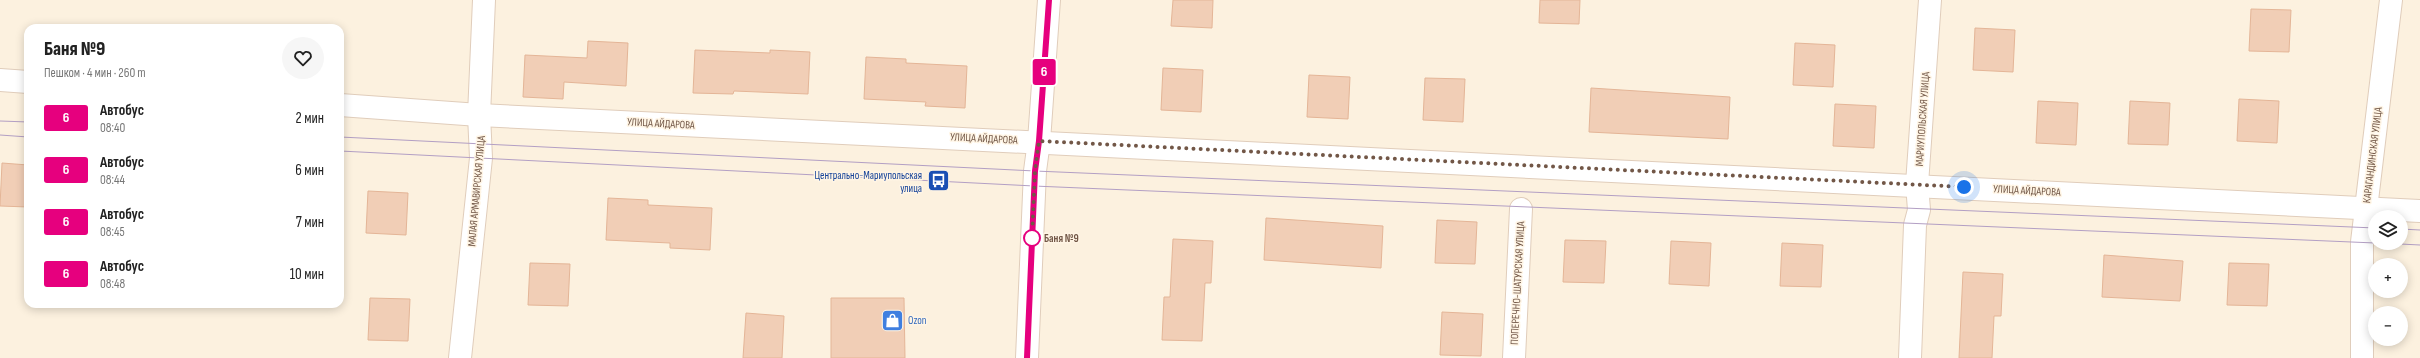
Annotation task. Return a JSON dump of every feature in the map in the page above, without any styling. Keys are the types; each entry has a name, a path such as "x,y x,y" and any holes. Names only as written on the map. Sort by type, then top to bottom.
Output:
{"street":[{"name":"МАЛАЯ АРМАВИРСКАЯ УЛИЦА","path":"460,358 481,158 479,115 484,0"},
{"path":"1027,358 1035,171 1039,141 1049,0"},
{"name":"МАРИУПОЛЬСКАЯ УЛИЦА","path":"1910,358 1915,224 1919,210 1917,184 1930,0"},
{"name":"КАРАГАНДИНСКАЯ УЛИЦА","path":"2362,358 2362,242 2391,0"},
{"path":"0,80 24,82"},
{"name":"УЛИЦА АЙДАРОВА","path":"344,105 479,115 1917,184 2420,211"},
{"name":"ПОПЕРЕЧНО-ШАТУРСКАЯ УЛИЦА","path":"1514,358 1521,209"}],"building":[{"path":"1173,0 1213,0 1212,28 1171,26"},
{"path":"1540,0 1580,0 1579,24 1539,23"},
{"path":"2251,9 2291,10 2289,52 2249,51"},
{"path":"1975,28 2015,30 2013,72 1973,70"},
{"path":"588,41 628,43 626,86 564,82 563,99 523,97 525,55 587,58"},
{"path":"1795,43 1835,45 1833,87 1793,85"},
{"path":"695,50 770,53 770,50 810,52 808,94 734,91 733,94 693,93"},
{"path":"866,57 906,59 906,63 967,66 965,108 925,106 926,102 864,99"},
{"path":"1163,68 1203,70 1201,112 1161,110"},
{"path":"1309,75 1350,77 1348,119 1307,117"},
{"path":"1425,78 1465,79 1463,122 1423,120"},
{"path":"1591,88 1730,97 1728,139 1589,132"},
{"path":"2239,99 2279,101 2277,143 2237,141"},
{"path":"2038,101 2078,103 2076,145 2036,143"},
{"path":"2130,101 2170,103 2168,145 2128,144"},
{"path":"1835,104 1876,106 1874,148 1833,146"},
{"path":"2,163 24,165 24,207 0,206"},
{"path":"368,191 408,193 406,235 366,233"},
{"path":"608,198 648,200 648,205 712,208 710,250 670,248 670,243 606,240"},
{"path":"1266,218 1383,226 1381,268 1264,260"},
{"path":"1437,220 1477,222 1475,264 1435,263"},
{"path":"1173,239 1213,241 1211,283 1205,283 1202,341 1162,340 1164,297 1170,297"},
{"path":"1565,240 1606,241 1604,283 1563,282"},
{"path":"1671,241 1711,243 1709,286 1669,284"},
{"path":"1782,243 1823,245 1821,287 1780,286"},
{"path":"2104,255 2183,261 2180,301 2102,297"},
{"path":"530,263 570,264 568,306 528,305"},
{"path":"2229,263 2269,264 2267,306 2227,305"},
{"path":"1963,272 2003,274 2001,316 1994,316 1992,358 1959,358"},
{"path":"370,298 410,299 408,341 368,340"},
{"path":"831,298 904,298 905,358 831,358"},
{"path":"1442,312 1483,314 1481,356 1440,355"},
{"path":"746,313 784,316 782,358 743,358"}],"tram line":[{"path":"0,121 24,122"},
{"path":"0,135 24,137"},
{"path":"344,137 1035,171 2368,228"},
{"path":"344,151 1034,186 2368,243"},
{"path":"2408,229 2420,230"},
{"path":"2408,244 2420,245"}],"bus line":[{"name":"6","path":"1027,358 1035,171 1039,141 1049,0"}],"place":[{"name":"Центрально-Мариупольская улица","path":"938,181"},
{"name":"Баня №9","path":"1032,238"},
{"name":"Ozon","path":"892,320"}],"route":[{"path":"1032,238 1035,171 1039,141 1964,187"}]}
